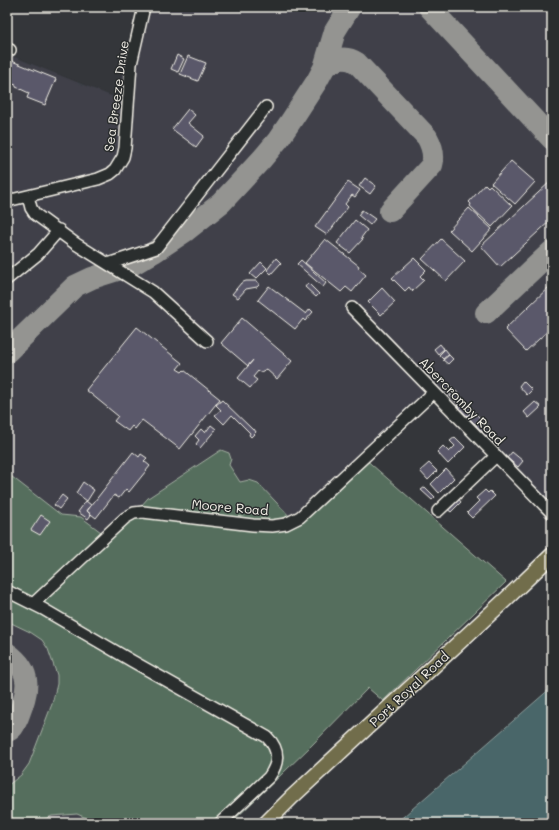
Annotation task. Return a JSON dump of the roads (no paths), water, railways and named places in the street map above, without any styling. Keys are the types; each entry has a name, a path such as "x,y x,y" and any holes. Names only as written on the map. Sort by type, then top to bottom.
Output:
{"main road":[{"name":"Port Royal Road","path":"266,823 552,555"}],"street":[{"name":"Sea Breeze Drive","path":"7,201 104,177 110,174 119,165 125,148 132,64 144,7"},
{"path":"108,264 156,248 266,107"},
{"path":"28,196 35,214 59,230 76,244 152,292 207,341"},
{"path":"7,279 38,254 59,230"},
{"name":"Abercromby Road","path":"352,308 552,513"},
{"name":"Moore Road","path":"34,604 125,518 134,513 143,512 253,525 272,526 286,524 300,516 434,392"},
{"path":"438,511 496,456"},
{"path":"7,591 34,604 267,737 274,743 277,757 275,768 269,777 220,823"}],"water":[{"path":"552,687 552,823 396,823"}]}
